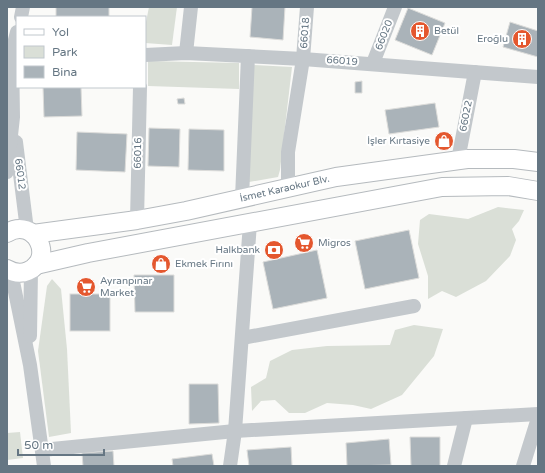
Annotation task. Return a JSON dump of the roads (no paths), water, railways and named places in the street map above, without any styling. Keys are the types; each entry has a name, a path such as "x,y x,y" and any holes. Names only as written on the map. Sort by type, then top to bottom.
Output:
{"main road":[{"name":"İsmet Karaokur Blv.","path":"7,233 19,229 30,232 137,220 186,211 336,177 458,160 514,159 538,162"},
{"path":"9,270 18,273 25,273 34,268 88,254 442,187 508,186 538,191"},
{"path":"30,232 38,239 42,252 40,259 34,268"}],"street":[{"path":"186,53 191,7"},
{"name":"66018","path":"288,188 288,152 303,59 306,7"},
{"name":"66020","path":"374,64 395,7"},
{"name":"66012","path":"7,172 12,118 12,53 16,36"},
{"name":"66019","path":"146,55 186,53 303,59 538,77"},
{"path":"242,198 248,56"},
{"name":"66022","path":"458,160 475,72"},
{"name":"66016","path":"137,220 140,88"},
{"name":"66012","path":"12,118 30,232"},
{"path":"230,466 235,431 250,223"},
{"path":"30,365 34,268"},
{"path":"9,270 30,365 44,466"},
{"path":"242,338 414,306"},
{"path":"42,450 235,431 538,414"},
{"path":"454,466 466,418"},
{"path":"523,466 538,418"}],"place":[{"name":"Betül","path":"420,31"},
{"name":"Eroğlu","path":"522,39"},
{"name":"İşler Kırtasiye","path":"444,141"},
{"name":"Migros","path":"304,243"},
{"name":"Halkbank","path":"274,250"},
{"name":"Ekmek Fırını","path":"161,264"},
{"name":"Ayranpınar Market","path":"86,287"}]}
